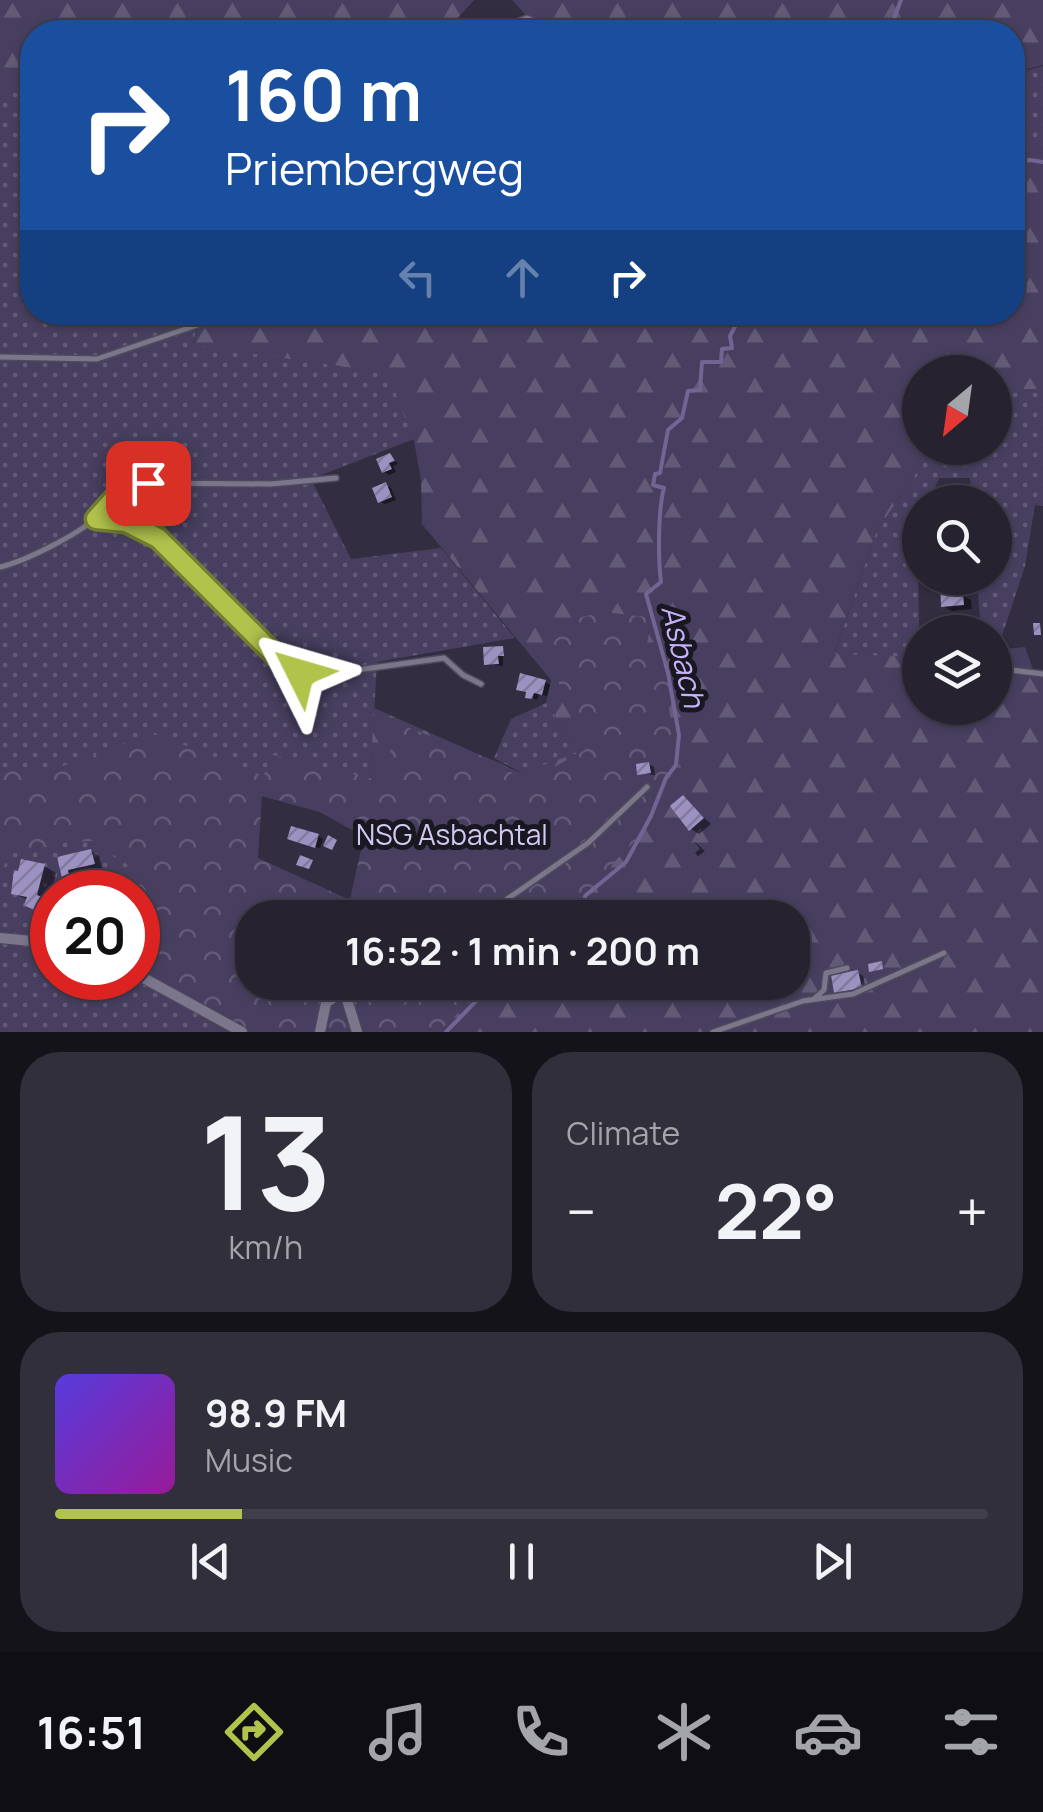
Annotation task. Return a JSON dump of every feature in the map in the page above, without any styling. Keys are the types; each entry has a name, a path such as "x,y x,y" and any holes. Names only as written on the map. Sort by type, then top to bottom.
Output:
{"street":[{"path":"0,938 30,941"},
{"path":"160,988 242,1032"},
{"path":"320,1032 326,1003 330,1000"},
{"path":"347,1000 357,1032"}],"lane":[{"path":"0,357 97,359 197,325"},
{"path":"0,567 28,558 96,519 120,492 148,483 272,484 336,478"},
{"path":"96,519 126,522 158,538 281,661 300,673 328,674 444,658 463,676 481,684"},
{"path":"1012,670 1043,674"},
{"path":"506,900 588,843 647,787"},
{"path":"712,1032 812,1001 871,988 944,953"},
{"path":"812,1001 823,993 826,973 847,968"}],"green space":[{"path":"0,0 474,0 456,20 20,20 20,90 0,92"},
{"path":"512,0 1043,0 1043,65 1025,70 1025,20 530,20"},
{"path":"1043,66 1043,152 1025,154 1025,71"},
{"path":"20,88 20,325 198,325 193,343 389,371 414,439 311,479 351,559 441,548 515,638 377,662 367,838 320,812 261,796 253,900 235,900 235,1000 260,1000 274,1032 0,1032 0,90"},
{"path":"1043,152 1043,389 1012,389 1012,355 902,355 902,465 921,465 908,485 902,485 902,494 876,532 834,654 902,656 902,725 1012,725 1012,648 1025,647 1034,672 1043,673 1043,1032 426,1032 451,1000 810,1000 810,900 491,900 495,830 360,854 367,838 374,708 521,773 580,752 546,703 551,680 422,524 421,480 414,441 388,373 193,345 198,325 1025,325 1025,154"},
{"path":"1012,389 1043,389 1043,506 1035,505 1025,566 1009,615 980,615 978,595 1012,595 1012,485 971,485 970,478 939,478 936,485 908,485 921,465 1012,465"},
{"path":"902,494 902,595 919,595 919,615 902,615 902,657 834,655 876,532"},
{"name":"NSG Asbachtal","path":"604,612 647,617 650,630 644,655 668,681 679,765 656,796 638,838 582,900 350,900 235,900 235,1000 473,1000 438,1032 242,1032 160,985 160,870 135,870 94,841 65,842 10,854 0,874 0,785 7,769 55,769 153,733 263,776 273,755 386,782 394,722 503,764 523,784 585,750 537,627","holes":["262,795 320,812 367,838 350,900 258,858"]},
{"path":"546,703 581,753 522,773 494,758 511,719"}],"building":[{"path":"390,453 395,461 389,463 392,469 382,473 376,459"},
{"path":"386,482 392,497 378,503 372,488"},
{"path":"941,595 963,595 964,605 941,607"},
{"path":"1033,623 1040,623 1041,635 1034,635"},
{"path":"503,646 504,656 498,656 499,664 484,665 483,647"},
{"path":"520,673 546,680 542,695 534,693 532,699 525,698 526,692 516,690"},
{"path":"649,762 651,773 637,775 636,764"},
{"path":"683,795 704,818 689,831 670,806"},
{"path":"291,826 319,834 315,848 287,839"},
{"path":"328,835 337,840 332,850 323,846"},
{"path":"91,849 95,864 60,870 57,857"},
{"path":"300,855 313,860 309,869 296,865"},
{"path":"21,859 45,864 43,870 30,870 30,908 24,905 27,897 11,894 14,870 18,871"},
{"path":"882,961 883,969 869,972 868,964"},
{"path":"858,970 862,988 834,993 831,975"}],"waterway":[{"name":"Asbach","path":"894,20 901,0"},
{"path":"1025,161 1043,162"},
{"name":"Asbach","path":"585,900 626,862 676,765 679,735 668,673 646,594 661,582 659,535 664,488 653,485 655,474 660,473 668,430 682,418 688,391 700,390 702,362 721,362 722,349 732,348 730,336 736,325"},
{"name":"Asbach","path":"446,1032 477,1000"}],"route":[{"path":"148,483 120,492 96,519 126,522 158,538 281,661 300,673"}]}
